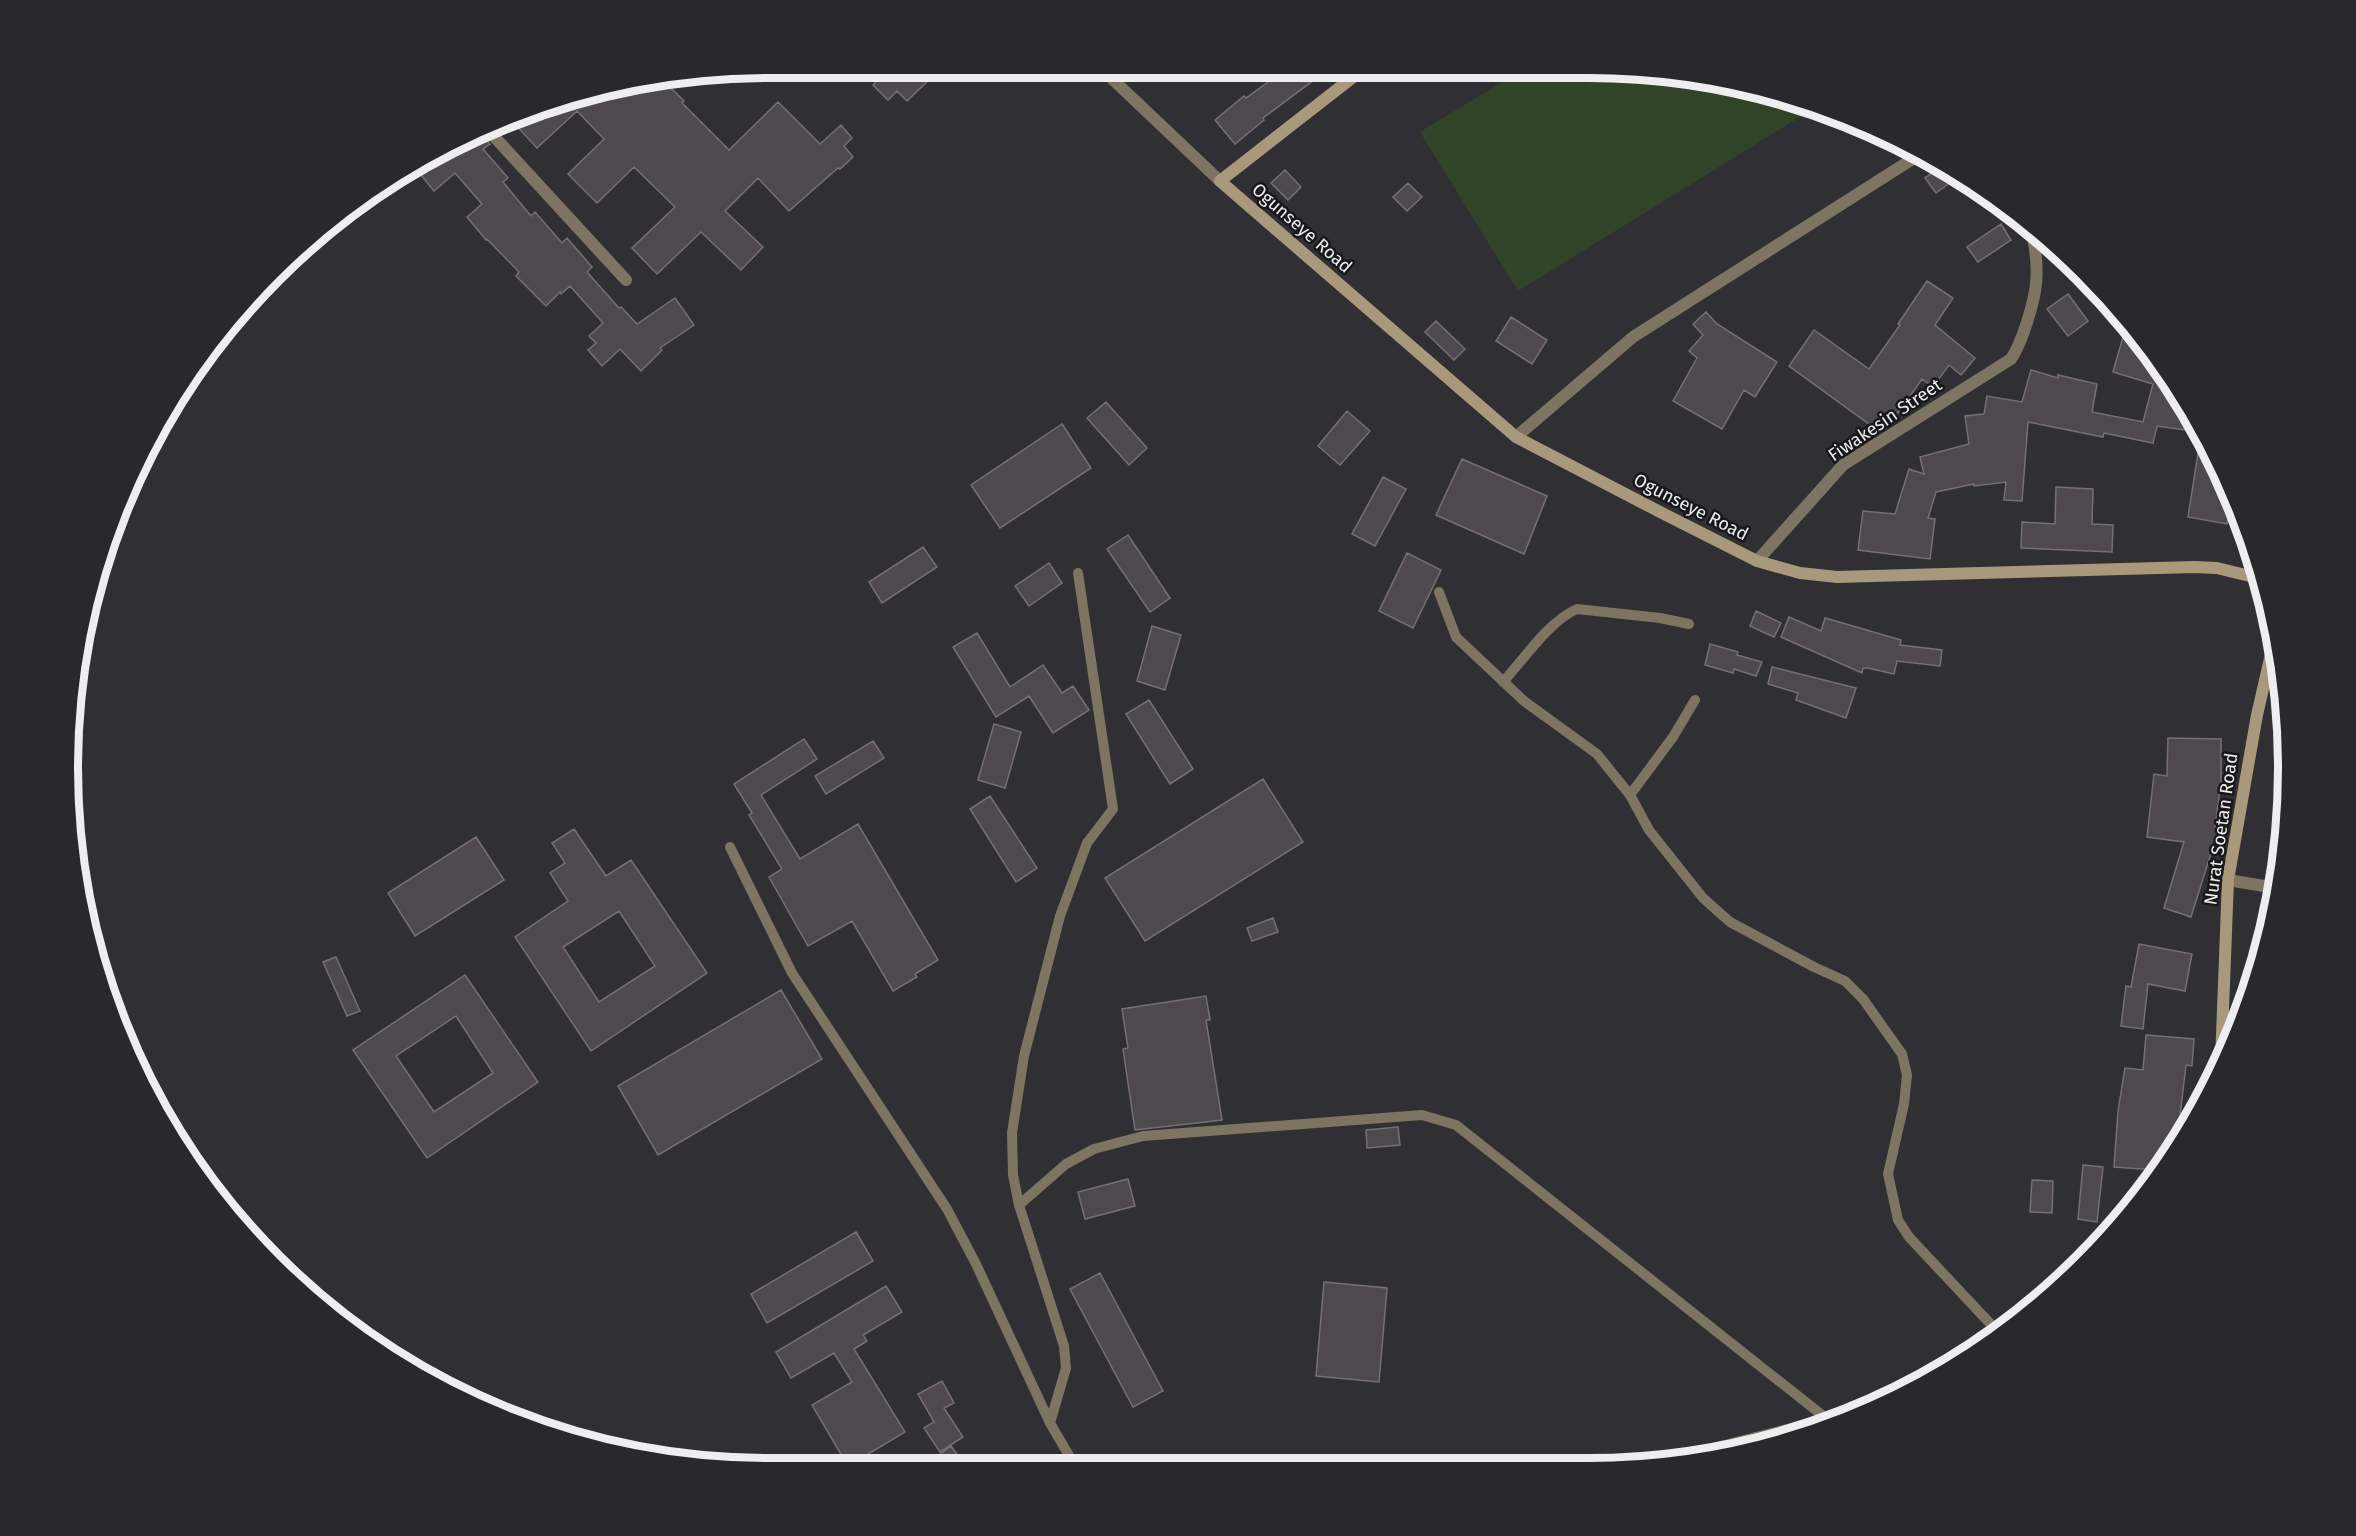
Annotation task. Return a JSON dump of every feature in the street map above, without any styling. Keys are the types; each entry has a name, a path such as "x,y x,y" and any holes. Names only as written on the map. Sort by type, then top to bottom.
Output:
{"street":[{"path":"1111,78 1220,182 1352,78"},
{"path":"493,136 626,280"},
{"path":"1516,437 1633,338 1912,159"},
{"name":"Ogunseye Road","path":"1220,182 1516,437 1757,561 1800,573 1837,577 2194,567 2217,568 2250,576"},
{"name":"Fiwakesin Street","path":"1757,561 1843,465 2011,359 2019,347 2036,284 2034,241"},
{"name":"Nurat Soetan Road","path":"2222,1039 2228,880 2257,715 2269,661"},
{"path":"2228,880 2268,887"}],"lane":[{"path":"1050,1423 1066,1368 1064,1346 1019,1205 1013,1175 1012,1133 1024,1056 1060,916 1088,843 1113,809 1078,573"},
{"path":"1440,592 1456,637 1540,715 1597,754 1630,795 1649,830 1703,898 1730,922 1814,968 1845,981 1863,999 1902,1054 1907,1076 1907,1089 1888,1174 1898,1220 1909,1237 1993,1326"},
{"path":"1503,681 1551,627 1567,613 1577,609 1660,618 1689,624"},
{"path":"1630,795 1673,737 1695,700"},
{"path":"730,847 792,973 947,1209 976,1264 1050,1423 1070,1458"},
{"path":"1019,1205 1066,1164 1094,1149 1143,1136 1422,1115 1456,1125 1823,1416"}],"green space":[{"path":"1508,78 1633,79 1678,84 1723,91 1805,114 1518,291 1420,132"}],"building":[{"path":"880,78 931,78 907,101 897,91 888,100 873,85"},
{"path":"1274,78 1317,78 1263,118 1264,120 1235,144 1215,120 1244,96 1246,98"},
{"path":"668,85 684,101 682,103 729,150 778,102 820,144 841,125 852,138 844,146 853,157 789,211 758,178 725,211 763,247 741,270 701,232 657,274 632,248 675,207 634,167 597,203 568,174 604,139 577,111 537,148 517,126 589,102 633,91"},
{"path":"486,139 490,144 483,149 508,178 503,182 531,216 535,212 562,243 567,238 592,267 587,272 619,308 621,307 637,324 675,298 694,325 660,348 662,350 641,371 620,349 602,366 588,350 596,343 589,336 603,323 570,286 546,306 516,276 519,272 486,240 467,217 482,204 455,173 434,191 421,175 432,165"},
{"path":"1285,170 1301,187 1288,200 1271,183"},
{"path":"1935,171 1951,182 1936,193 1925,178"},
{"path":"1408,183 1422,197 1407,211 1393,197"},
{"path":"2001,224 2011,240 1978,262 1967,247"},
{"path":"1927,281 1953,298 1935,325 1975,358 1961,375 1949,365 1933,387 1922,379 1888,427 1880,432 1789,366 1814,330 1869,369"},
{"path":"2068,294 2088,321 2068,336 2047,309"},
{"path":"1706,312 1717,324 1777,362 1755,397 1744,390 1722,429 1673,401 1697,358 1689,351 1703,335 1693,324"},
{"path":"1511,317 1547,340 1532,364 1496,341"},
{"path":"1436,321 1465,349 1454,360 1425,332"},
{"path":"2124,334 2162,385 2190,431 2157,426 2153,443 2104,433 2103,437 2028,422 2022,501 2004,500 2006,482 1974,486 1974,484 1936,492 1928,518 1935,519 1930,559 1858,550 1863,511 1895,514 1909,469 1924,474 1920,457 1969,444 1965,416 1984,414 1987,396 2022,402 2031,370 2058,378 2058,375 2097,384 2092,412 2143,422 2153,384 2113,372"},
{"path":"1106,402 1147,448 1129,465 1087,418"},
{"path":"1347,411 1370,431 1340,465 1318,446"},
{"path":"1062,424 1091,468 1000,528 971,485"},
{"path":"2199,448 2229,513 2227,524 2188,517"},
{"path":"1462,459 1547,496 1524,554 1436,515"},
{"path":"1383,477 1406,489 1375,546 1352,534"},
{"path":"2056,487 2093,489 2092,524 2113,525 2112,552 2021,548 2022,522 2055,524"},
{"path":"1128,535 1170,598 1150,612 1107,549"},
{"path":"923,547 937,567 882,603 869,582"},
{"path":"1407,553 1441,570 1413,628 1379,611"},
{"path":"1049,563 1062,583 1029,606 1015,586"},
{"path":"1756,611 1781,623 1774,637 1750,626"},
{"path":"1789,617 1821,631 1825,618 1901,640 1900,645 1942,650 1940,666 1897,661 1894,674 1868,668 1863,668 1862,673 1781,637"},
{"path":"1152,626 1181,635 1165,690 1137,681"},
{"path":"977,633 1010,687 1043,665 1062,693 1073,686 1089,710 1053,733 1029,696 996,717 953,647"},
{"path":"1710,644 1762,662 1756,676 1734,669 1733,673 1705,665"},
{"path":"1772,667 1856,688 1846,718 1796,700 1798,693 1768,684"},
{"path":"1149,700 1193,769 1170,784 1126,714"},
{"path":"994,724 1021,732 1005,788 978,780"},
{"path":"2168,738 2221,739 2221,782 2215,828 2226,830 2221,852 2212,850 2191,917 2164,908 2184,842 2147,837 2154,774 2167,776"},
{"path":"804,739 817,759 761,795 800,859 858,824 938,960 915,974 917,977 893,991 852,921 808,946 769,877 782,869 749,815 752,813 734,784"},
{"path":"873,741 884,758 826,794 815,776"},
{"path":"1263,779 1303,842 1145,941 1105,878"},
{"path":"990,796 1037,868 1016,882 970,809"},
{"path":"574,829 606,876 631,860 707,973 591,1051 515,937 568,901 550,873 565,863 552,843","holes":["619,911 655,966 599,1002 563,947"]},
{"path":"476,837 504,880 415,936 388,893"},
{"path":"1273,918 1278,932 1252,941 1247,928"},
{"path":"2139,944 2192,954 2185,991 2148,984 2143,1029 2121,1026 2126,986 2131,987"},
{"path":"336,957 360,1011 347,1016 323,962"},
{"path":"465,975 538,1082 427,1158 353,1050","holes":["456,1016 493,1073 434,1112 396,1056"]},
{"path":"781,990 822,1059 658,1155 618,1086"},
{"path":"1206,996 1210,1020 1206,1020 1222,1120 1135,1130 1123,1049 1128,1048 1122,1009"},
{"path":"2146,1035 2194,1039 2192,1066 2186,1065 2180,1122 2149,1169 2114,1167 2118,1111 2125,1068 2143,1070"},
{"path":"1398,1127 1400,1145 1367,1148 1366,1130"},
{"path":"2083,1165 2103,1167 2097,1222 2078,1219"},
{"path":"1128,1179 1135,1206 1085,1219 1078,1192"},
{"path":"2032,1180 2053,1181 2052,1213 2030,1212"},
{"path":"856,1232 873,1261 767,1323 751,1294"},
{"path":"1100,1273 1163,1391 1133,1407 1070,1289"},
{"path":"1324,1282 1387,1288 1379,1382 1316,1376"},
{"path":"886,1286 902,1312 863,1335 867,1341 854,1349 905,1432 861,1458 843,1458 812,1405 852,1382 834,1353 791,1378 776,1352"},
{"path":"942,1381 954,1403 944,1408 963,1437 940,1452 924,1428 934,1422 918,1394"},
{"path":"951,1446 960,1458 935,1458"}]}
